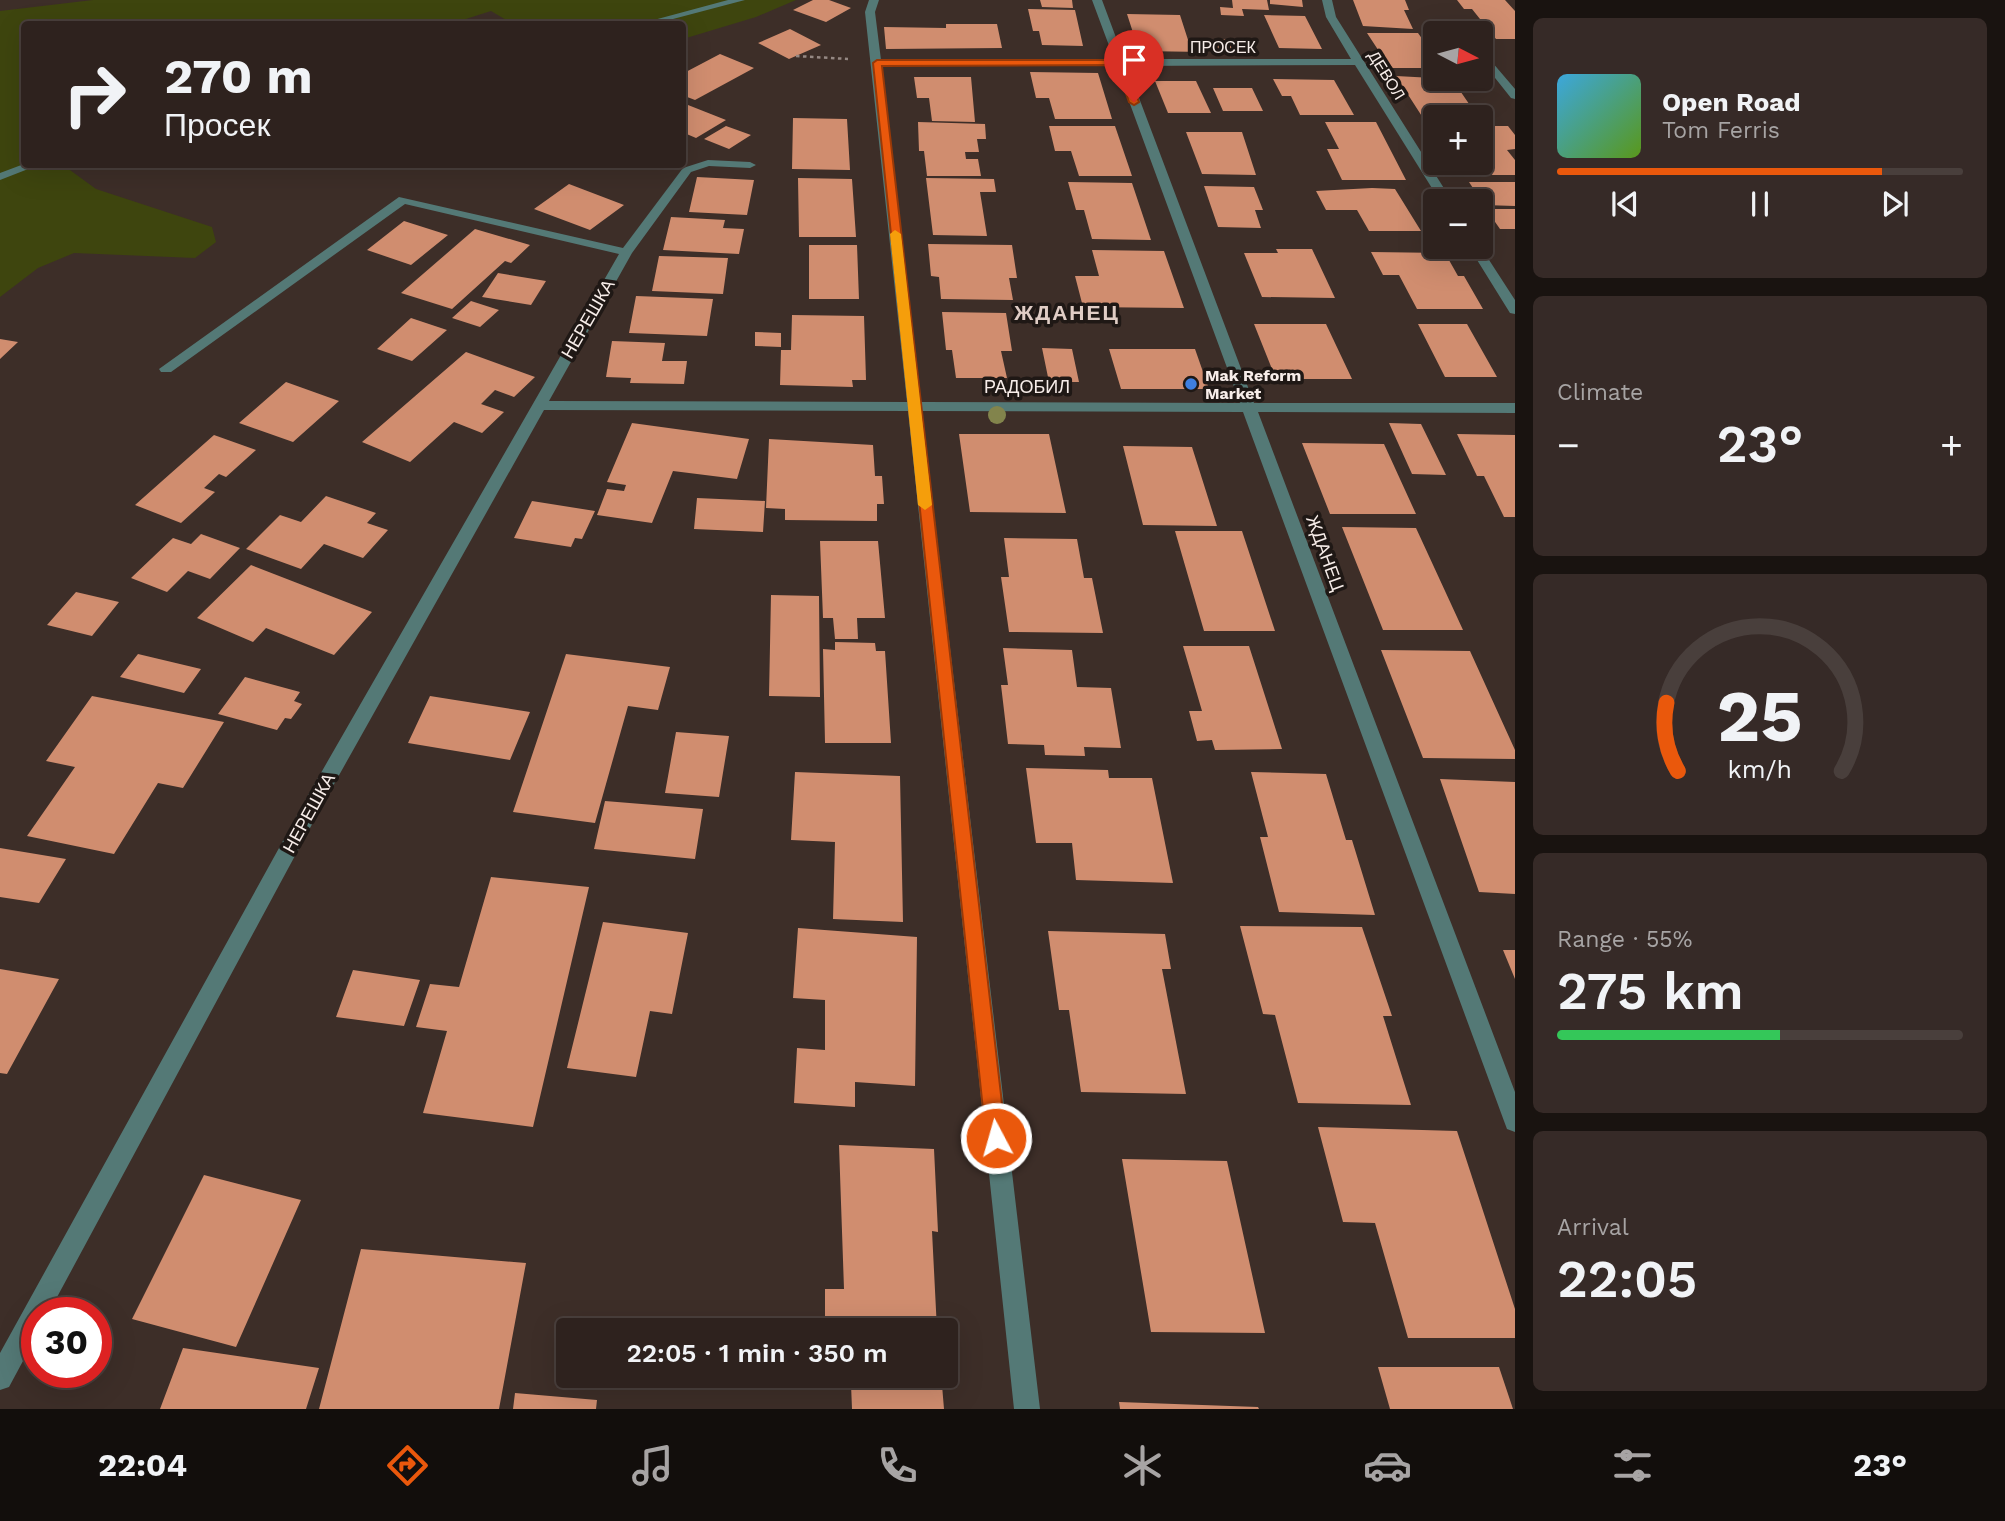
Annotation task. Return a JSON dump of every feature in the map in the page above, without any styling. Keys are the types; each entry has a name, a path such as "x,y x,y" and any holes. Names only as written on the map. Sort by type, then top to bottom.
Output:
{"street":[{"path":"656,21 740,0"},
{"path":"874,0 870,12 1027,1409"},
{"name":"ЖДАНЕЦ","path":"1097,0 1515,1121"},
{"name":"ДЕВОЛ","path":"1326,0 1331,17 1438,189"},
{"name":"ПРОСЕК","path":"877,62 1359,62"},
{"path":"1493,68 1515,96"},
{"name":"НЕРЕШКА","path":"0,1378 317,797 626,252 687,170 708,163 750,165"},
{"path":"0,177 25,168"},
{"path":"166,369 403,200 626,252"},
{"path":"1483,259 1515,310"},
{"name":"РАДОБИЛ","path":"539,405 1515,408"}],"path":[{"path":"796,56 877,62"}],"green space":[{"path":"93,0 796,0 756,17 686,38 686,21 508,21 491,11 459,21 21,21 21,168 67,168 96,189 212,227 216,242 195,258 74,253 38,268 0,297 0,11"}],"building":[{"path":"813,0 829,0 851,8 826,22 793,10"},
{"path":"1040,0 1072,0 1073,8 1042,7"},
{"path":"1232,0 1267,0 1269,10 1242,9 1244,16 1221,15 1220,7 1233,8"},
{"path":"1270,0 1302,0 1303,7 1270,4"},
{"path":"1353,0 1405,0 1409,10 1404,10 1413,29 1363,26"},
{"path":"1457,0 1505,0 1515,11 1515,39 1496,39 1493,35 1493,21 1482,21 1472,9 1464,9"},
{"path":"1028,9 1075,10 1083,46 1042,45 1039,31 1033,31"},
{"path":"1127,14 1180,15 1189,43 1201,43 1205,52 1139,51"},
{"path":"1264,15 1305,16 1322,49 1279,48"},
{"path":"946,24 997,24 1002,48 886,49 884,27 946,28"},
{"path":"790,29 821,45 789,59 758,43"},
{"path":"1367,33 1418,33 1423,40 1423,68 1390,68"},
{"path":"1213,39 1246,40 1250,53 1217,52"},
{"path":"720,54 754,68 695,100 686,97 686,72"},
{"path":"1030,72 1098,73 1112,119 1055,119 1049,98 1036,98"},
{"path":"1396,76 1423,77 1423,91 1460,91 1470,105 1423,105 1423,118"},
{"path":"914,77 971,77 975,122 932,121 929,98 917,98"},
{"path":"1273,79 1334,80 1354,115 1300,115 1291,96 1282,96"},
{"path":"1155,81 1196,81 1211,113 1168,113"},
{"path":"1213,88 1252,88 1263,111 1223,111"},
{"path":"686,106 726,120 696,138 686,134"},
{"path":"793,118 847,119 850,170 792,169"},
{"path":"918,122 985,124 986,139 977,139 979,152 965,152 966,159 978,159 981,176 927,176 924,151 919,151"},
{"path":"1325,122 1376,122 1406,180 1342,180 1327,149 1339,149"},
{"path":"726,126 751,135 729,149 704,139"},
{"path":"1049,126 1115,126 1132,176 1079,176 1071,151 1055,151"},
{"path":"1493,126 1508,126 1515,135 1515,149 1507,150 1515,160 1515,175 1493,175"},
{"path":"1186,132 1242,132 1256,175 1202,174"},
{"path":"697,177 754,180 747,215 689,212"},
{"path":"798,178 852,179 856,237 799,237"},
{"path":"926,178 994,179 996,192 980,192 987,236 933,235"},
{"path":"1068,182 1132,183 1151,240 1092,239 1084,210 1076,210"},
{"path":"1469,182 1515,182 1515,206 1493,205 1493,189 1474,189"},
{"path":"569,184 624,205 590,230 534,209"},
{"path":"1204,186 1254,187 1263,210 1255,210 1261,228 1218,227"},
{"path":"1395,189 1421,231 1369,231 1357,210 1326,210 1316,191"},
{"path":"1493,209 1515,209 1515,229 1500,229 1493,219"},
{"path":"671,217 725,220 723,228 744,229 739,254 663,250"},
{"path":"404,221 448,235 411,265 367,250"},
{"path":"475,229 530,245 511,263 505,261 452,309 401,293"},
{"path":"928,244 1012,245 1017,278 1009,278 1013,300 941,299 939,277 931,276"},
{"path":"809,245 857,245 859,299 809,299"},
{"path":"1276,249 1312,249 1335,298 1262,297 1244,253 1278,253"},
{"path":"1092,250 1164,251 1184,308 1083,307 1075,276 1099,276"},
{"path":"1371,252 1423,253 1423,259 1448,259 1458,276 1464,276 1483,309 1417,309 1399,275 1383,275"},
{"path":"659,256 728,258 723,294 652,291"},
{"path":"498,273 546,281 531,305 482,297"},
{"path":"636,296 713,299 707,336 629,333"},
{"path":"471,301 499,310 480,327 452,318"},
{"path":"942,312 1006,313 1012,351 1001,351 1007,378 956,378 952,350 946,350"},
{"path":"792,315 864,316 866,380 852,380 853,387 780,385 781,350 791,350"},
{"path":"411,318 447,330 412,361 377,349"},
{"path":"1254,324 1326,324 1352,379 1276,379"},
{"path":"1418,324 1467,324 1497,377 1445,377"},
{"path":"755,332 781,333 781,347 755,346"},
{"path":"0,339 18,342 0,359"},
{"path":"612,341 665,343 662,361 687,361 684,384 630,383 631,378 606,377"},
{"path":"1042,348 1072,349 1079,382 1049,382"},
{"path":"1109,349 1195,349 1209,389 1121,389"},
{"path":"466,352 535,377 514,397 495,390 481,404 504,412 482,433 454,422 410,462 362,442"},
{"path":"286,382 339,401 293,442 239,423"},
{"path":"632,423 749,439 737,479 673,471 652,523 597,515 607,489 624,491 626,485 607,482"},
{"path":"1389,423 1421,424 1446,475 1412,474"},
{"path":"959,434 1049,434 1066,513 970,512"},
{"path":"1457,434 1515,435 1515,517 1504,517 1484,476 1477,476"},
{"path":"214,435 256,450 226,477 219,474 204,488 215,492 181,523 135,505"},
{"path":"769,439 873,445 875,476 882,476 884,504 877,504 877,521 785,520 785,509 766,508"},
{"path":"1302,443 1384,444 1416,514 1330,514"},
{"path":"1123,446 1192,447 1217,526 1143,525"},
{"path":"326,496 376,513 367,523 388,530 363,558 324,544 301,569 246,549 280,515 301,522"},
{"path":"697,498 765,501 763,532 694,529"},
{"path":"532,501 595,511 582,539 575,538 571,547 514,538"},
{"path":"1342,527 1416,528 1463,630 1383,630"},
{"path":"1175,531 1242,531 1275,631 1204,631"},
{"path":"201,534 240,548 210,579 188,571 167,592 131,578 173,538 191,544"},
{"path":"1004,538 1077,539 1084,578 1092,578 1103,633 1009,632 1001,577 1009,577"},
{"path":"820,541 878,541 885,618 857,618 858,639 835,639 833,618 823,618"},
{"path":"251,565 372,612 334,655 266,628 253,642 197,618"},
{"path":"76,592 119,602 92,636 47,625"},
{"path":"771,595 819,596 820,697 769,696"},
{"path":"835,642 875,643 876,651 885,651 891,743 825,743 823,649 835,650"},
{"path":"1183,646 1249,646 1282,749 1215,750 1212,740 1197,741 1189,711 1202,711"},
{"path":"1003,648 1072,650 1077,687 1111,688 1121,748 1084,747 1085,756 1045,755 1044,745 1008,744 1001,685 1008,685"},
{"path":"1381,650 1470,651 1515,750 1515,759 1423,758"},
{"path":"138,654 201,669 184,693 120,677"},
{"path":"566,654 670,667 658,710 628,706 595,823 513,812"},
{"path":"245,677 300,692 294,701 302,704 291,719 285,718 277,730 218,714"},
{"path":"92,696 224,722 183,788 158,783 114,854 27,836 75,767 46,761"},
{"path":"430,696 530,712 510,760 408,743"},
{"path":"676,732 729,736 719,797 665,793"},
{"path":"1026,768 1108,770 1109,778 1152,778 1173,883 1076,880 1072,843 1036,843"},
{"path":"795,772 900,776 903,922 833,919 835,842 791,840"},
{"path":"1251,772 1326,774 1346,840 1352,840 1375,915 1279,912 1260,837 1268,837"},
{"path":"1440,779 1515,782 1515,894 1479,892"},
{"path":"605,801 703,809 695,859 594,849"},
{"path":"0,848 66,859 39,903 0,897"},
{"path":"491,877 589,887 533,1127 423,1113 447,1031 416,1027 430,984 459,987"},
{"path":"603,922 688,933 672,1014 650,1011 636,1077 567,1068"},
{"path":"1240,926 1362,927 1392,1016 1383,1016 1411,1105 1298,1103 1275,1015 1263,1014"},
{"path":"798,928 917,937 915,1086 855,1082 855,1107 794,1103 797,1048 825,1050 825,1000 793,998"},
{"path":"1048,931 1165,934 1171,969 1162,969 1186,1094 1081,1092 1069,1010 1059,1010"},
{"path":"1503,950 1515,950 1515,979"},
{"path":"0,969 59,979 7,1074 0,1073"},
{"path":"353,970 420,980 404,1026 336,1017"},
{"path":"1318,1127 1457,1131 1515,1309 1515,1338 1408,1338 1375,1223 1343,1222"},
{"path":"839,1145 934,1149 938,1232 932,1231 936,1318 825,1318 825,1289 844,1289"},
{"path":"1122,1159 1227,1161 1265,1333 1151,1332"},
{"path":"204,1175 301,1200 236,1347 132,1319"},
{"path":"361,1249 526,1263 499,1409 319,1409"},
{"path":"183,1348 319,1368 306,1409 160,1409"},
{"path":"1378,1367 1499,1367 1513,1409 1390,1409"},
{"path":"851,1388 942,1388 944,1409 852,1409"},
{"path":"515,1393 597,1400 596,1409 513,1409"},
{"path":"1119,1402 1258,1407 1259,1409 1120,1409"}],"slow traffic":[{"path":"895,234 925,505"}],"place":[{"name":"Mak Reform Market","path":"1191,384"}],"district":[{"name":"ЖДАНЕЦ","path":"1067,313"}],"route":[{"path":"996,1138 877,63 1119,63 1134,102"}]}
